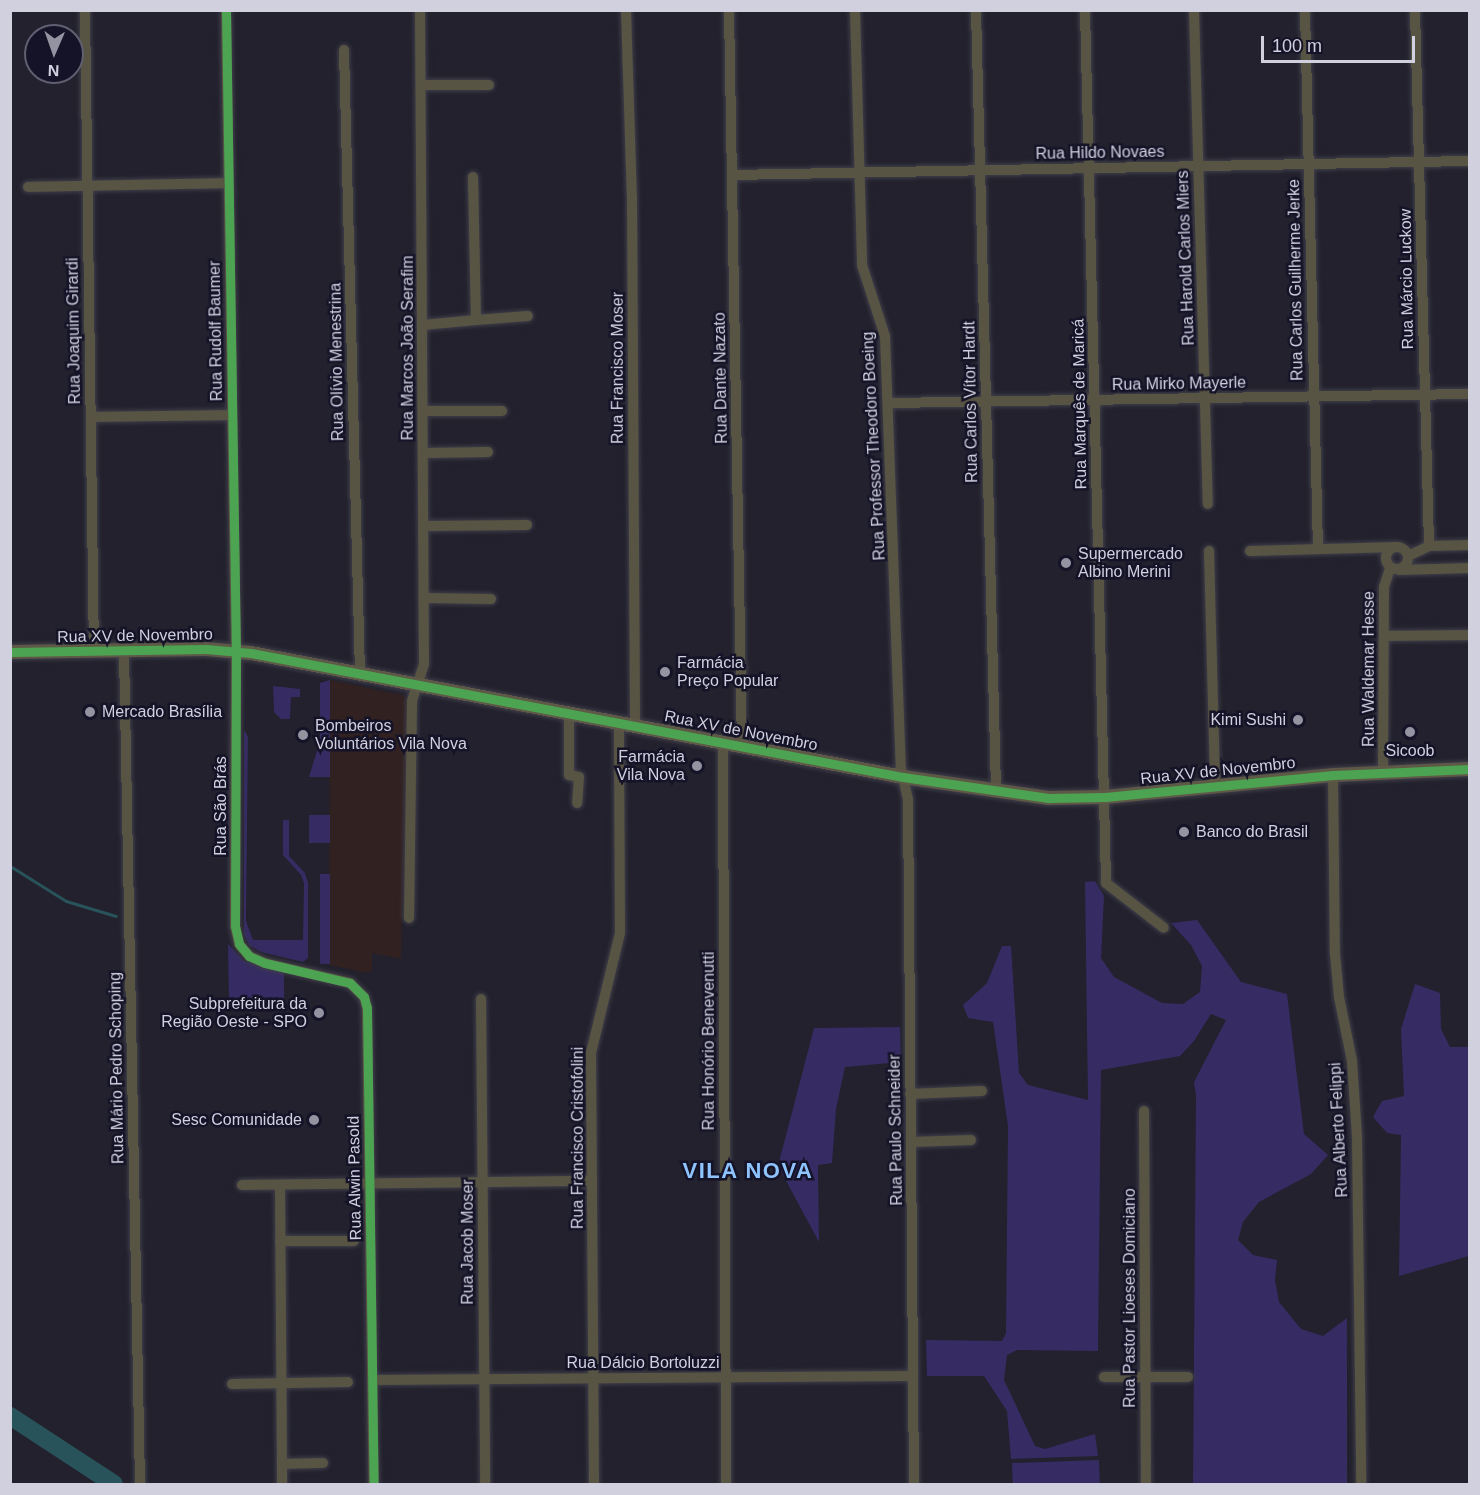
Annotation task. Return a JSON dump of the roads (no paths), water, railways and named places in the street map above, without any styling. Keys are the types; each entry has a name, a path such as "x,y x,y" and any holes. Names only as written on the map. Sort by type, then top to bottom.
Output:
{"main road":[{"name":"Rua XV de Novembro","path":"10,652 236,651 903,777 996,792 1064,799 1383,771 1470,769"}],"street":[{"name":"Rua Joaquim Girardi","path":"85,10 94,651"},
{"name":"Rua Rudolf Baumer","path":"225,10 236,651"},
{"name":"Rua Marcos João Serafim","path":"409,918 412,701 424,664 425,598 420,10"},
{"name":"Rua Francisco Moser","path":"626,10 632,198 635,726"},
{"name":"Rua Dante Nazato","path":"729,10 742,746"},
{"name":"Rua Professor Theodoro Boeing","path":"855,10 862,265 884,327 889,403 903,777"},
{"name":"Rua Carlos Vítor Hardt","path":"976,10 996,792"},
{"name":"Rua Marquês de Maricá","path":"1085,10 1106,883 1164,928"},
{"name":"Rua Harold Carlos Miers","path":"1194,10 1208,504"},
{"name":"Rua Carlos Guilherme Jerke","path":"1305,10 1318,549"},
{"name":"Rua Márcio Luckow","path":"1415,10 1429,546"},
{"name":"Rua Olívio Menestrina","path":"344,50 360,674"},
{"path":"420,85 489,85"},
{"name":"Rua Hildo Novaes","path":"732,175 1470,161"},
{"path":"472,177 476,320"},
{"path":"28,188 228,183"},
{"path":"423,325 528,316"},
{"name":"Rua Mirko Mayerle","path":"889,403 1470,394"},
{"path":"423,411 502,411"},
{"path":"91,417 232,415"},
{"path":"424,453 488,452"},
{"path":"424,526 527,525"},
{"path":"1408,556 1429,546 1470,545"},
{"path":"1396,547 1386,555 1386,562 1395,569 1470,568"},
{"path":"1250,551 1396,547 1404,549 1408,556 1406,566 1395,569"},
{"path":"1209,551 1215,785"},
{"name":"Rua Waldemar Hesse","path":"1383,771 1384,587 1395,569"},
{"path":"425,598 491,598"},
{"path":"1384,636 1470,635"},
{"name":"Rua Mário Pedro Schoping","path":"124,651 140,1485"},
{"name":"Rua São Brás","path":"236,651 235,926 239,944 249,956"},
{"path":"569,713 569,775 579,777 577,803"},
{"name":"Rua Francisco Cristofolini","path":"594,1485 591,1053 620,933 619,723"},
{"name":"Rua Honório Benevenutti","path":"723,742 726,1485"},
{"name":"Rua Alberto Felippi","path":"1333,775 1335,954 1339,997 1352,1061 1357,1136 1361,1485"},
{"name":"Rua Paulo Schneider","path":"903,777 908,800 914,1485"},
{"name":"Rua Alwin Pasold","path":"249,956 265,963 341,980 357,988 364,998 368,1020 374,1485"},
{"name":"Rua Jacob Moser","path":"481,999 484,1485"},
{"path":"910,1094 982,1092"},
{"name":"Rua Pastor Lioeses Domiciano","path":"1144,1111 1146,1485"},
{"path":"911,1142 971,1140"},
{"path":"242,1185 592,1181"},
{"path":"280,1185 282,1485"},
{"path":"280,1241 354,1241"},
{"name":"Rua Dálcio Bortoluzzi","path":"373,1380 913,1376"},
{"path":"1104,1377 1188,1377"},
{"path":"232,1383 348,1382"},
{"path":"282,1464 323,1463"}],"waterway":[{"path":"10,866 66,901 116,916"},
{"path":"10,1416 114,1484"}],"place":[{"name":"Supermercado Albino Merini","path":"1066,563"},
{"name":"Farmácia Preço Popular","path":"665,672"},
{"name":"Mercado Brasília","path":"90,712"},
{"name":"Kimi Sushi","path":"1298,720"},
{"name":"Sicoob","path":"1410,732"},
{"name":"Bombeiros Voluntários Vila Nova","path":"303,735"},
{"name":"Farmácia Vila Nova","path":"697,766"},
{"name":"Banco do Brasil","path":"1184,832"},
{"name":"Subprefeitura da Região Oeste - SPO","path":"319,1013"},
{"name":"Sesc Comunidade","path":"314,1120"}],"district":[{"name":"VILA NOVA","path":"748,1171"}]}
